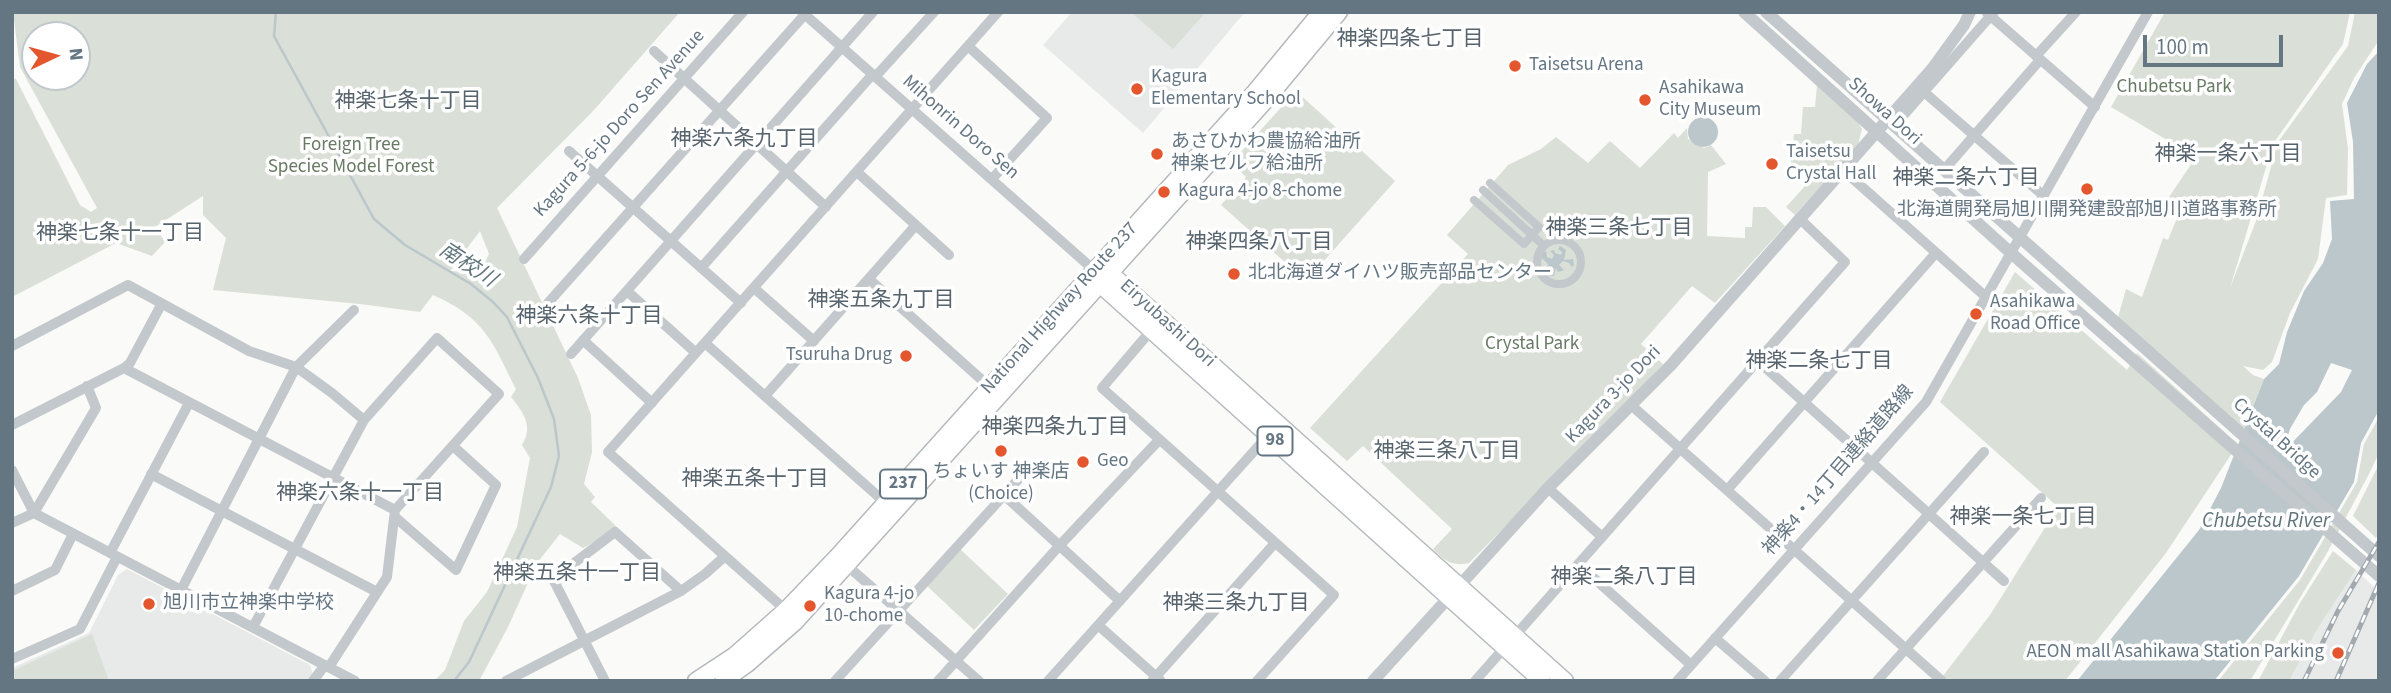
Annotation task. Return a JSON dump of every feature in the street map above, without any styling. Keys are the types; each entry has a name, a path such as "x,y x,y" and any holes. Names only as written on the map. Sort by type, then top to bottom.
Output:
{"main road":[{"name":"National Highway Route 237","path":"1102,276 1321,12"},
{"name":"National Highway Route 237","path":"723,681 747,664 1265,102 1339,12"},
{"name":"Eiryubashi Dori","path":"1102,276 1274,430 1448,597 1565,681"},
{"name":"Eiryubashi Dori","path":"1274,430 1459,585 1542,681"},
{"name":"National Highway Route 237","path":"696,681 791,616"}],"street":[{"name":"Kagura 5-6-jo Doro Sen Avenue","path":"524,259 743,12"},
{"path":"571,354 873,12"},
{"path":"701,268 786,171 933,12"},
{"name":"Showa Dori","path":"1744,12 2011,253 2156,379"},
{"name":"Showa Dori","path":"1766,12 2163,365"},
{"name":"Kagura 3-jo Dori","path":"1373,681 1548,488 1671,365 1877,132 1891,123 1964,25 1970,12"},
{"path":"1944,170 2076,12"},
{"name":"神楽4・14丁目連絡道路線","path":"1677,681 1926,401 2148,12"},
{"path":"548,303 805,13"},
{"name":"Mihonrin Doro Sen","path":"805,13 1102,276"},
{"path":"791,616 608,452 997,13"},
{"path":"1891,123 1924,92 1991,13 2095,107"},
{"path":"968,47 1047,118 992,179"},
{"path":"654,51 826,207"},
{"path":"1924,92 2044,195"},
{"path":"569,151 741,303"},
{"path":"1843,170 1986,297"},
{"path":"857,172 949,255"},
{"path":"1474,200 1524,244 1539,227 1490,183"},
{"path":"1483,190 1544,246"},
{"path":"1475,681 1845,262 1799,218"},
{"path":"765,396 916,225"},
{"path":"1563,240 1575,246 1579,253 1580,268 1571,280 1557,284 1543,277 1537,265 1537,258 1544,246 1549,242 1563,240"},
{"path":"1727,490 1935,254"},
{"path":"869,279 995,392"},
{"path":"12,346 128,285 249,351 296,368 364,419"},
{"path":"754,288 814,341"},
{"path":"627,291 696,353"},
{"path":"12,425 124,368 130,363 161,305"},
{"path":"181,590 296,368 354,310"},
{"path":"1157,324 1102,388 1334,595 1257,681"},
{"path":"253,627 364,419 437,338 499,394 395,514 387,577 327,666 313,681"},
{"path":"583,340 652,403"},
{"path":"705,343 890,508"},
{"path":"1758,361 2004,581"},
{"name":"Crystal Bridge","path":"2163,365 2379,556"},
{"path":"124,368 332,476 395,514 456,570 496,485 453,446"},
{"name":"Crystal Bridge","path":"2156,379 2379,576"},
{"path":"12,523 34,513 96,408 87,386"},
{"path":"13,658 80,629 151,474 189,403"},
{"path":"1632,405 1941,680"},
{"path":"1048,681 1274,430"},
{"path":"938,681 1060,545 1160,440"},
{"path":"1780,681 1984,452"},
{"path":"12,470 34,513 355,681"},
{"path":"835,681 1025,472"},
{"path":"151,474 377,592"},
{"path":"1548,488 1602,537"},
{"path":"1004,495 1120,601"},
{"path":"1877,681 2041,498"},
{"path":"605,681 553,579 615,532 681,591"},
{"path":"12,591 55,570 73,534"},
{"path":"1098,625 1156,679 1275,543"},
{"path":"506,681 681,591 724,556"},
{"path":"842,561 979,681"},
{"path":"1578,564 1691,665"},
{"path":"1715,638 1765,681"}],"shaded area":[{"name":"Kagura Elementary School","path":"1072,12 1245,12 1143,133 1043,45"},
{"name":"旭川市立神楽中学校","path":"127,569 310,665 313,674 307,681 12,681 12,668 89,633 118,575"},
{"name":"AEON mall Asahikawa Station Parking","path":"2356,570 2379,592 2379,681 2289,681 2318,628"}],"green space":[{"name":"Foreign Tree Species Model Forest","path":"13,12 680,12 594,110 497,208 578,378 591,415 592,452 584,484 595,497 591,502 619,529 583,548 560,534 537,563 508,627 479,681 434,681 445,670 464,621 487,592 517,527 530,458 522,445 527,432 526,419 511,397 516,389 485,333 465,313 433,295 420,312 213,290 226,238 203,215 203,196 155,227 165,242 152,256 116,243 12,297 12,78 16,79 80,205 91,212 97,208 33,91 91,91 91,21 21,21 21,69","holes":["480,231 489,254 482,269 468,272 450,271"]},
{"path":"1131,12 1206,12 1173,49"},
{"name":"Chubetsu Park","path":"2165,12 2350,12 2343,44 2273,144 2230,288 2256,221 2278,142 2348,46 2355,12 2379,12 2379,40 2354,78 2342,104 2348,149 2347,195 2326,198 2318,259 2290,313 2272,362 2263,370 2243,366 2253,375 2264,379 2240,440 2115,328 2126,289 2142,297 2163,238 2168,240 2182,206 2169,197 2196,157 2111,107"},
{"path":"1817,85 1858,122 1862,129 1858,145 1795,215 1786,207 1815,175 1815,169 1790,169 1794,134 1801,134 1803,107 1815,107"},
{"path":"1296,91 1395,181 1306,281 1221,205 1246,177 1231,163"},
{"name":"Crystal Park","path":"1687,128 1688,139 1704,148 1711,145 1726,164 1708,172 1707,236 1745,238 1745,227 1752,227 1753,207 1766,207 1785,226 1715,303 1692,286 1641,344 1663,364 1469,563 1449,562 1433,549 1452,529 1363,446 1347,461 1310,428 1468,254 1447,235 1508,165 1541,149 1556,137 1588,163 1610,141 1640,168 1674,133 1678,138"},
{"path":"2015,272 2127,370 2137,353 2238,444 2166,553 2065,681 1939,681 1990,615 2058,507 1940,402"},
{"path":"2379,417 2379,453 2369,474 2327,553 2250,681 2218,681 2300,580 2357,482 2364,444"},
{"path":"2379,464 2379,532 2376,538 2353,516"},
{"path":"960,549 1008,594 974,630 927,586"},
{"path":"2333,551 2356,570 2318,628 2289,681 2258,681 2300,603"},
{"path":"92,634 109,681 12,681 12,671"}],"water":[{"name":"Chubetsu River","path":"2379,51 2379,410 2361,443 2354,482 2299,576 2214,681 2077,681 2199,530 2221,488 2264,379 2279,364 2287,332 2304,291 2323,263 2332,239 2330,201 2354,199 2353,142 2347,103 2367,64","holes":["2331,363 2352,370 2341,392 2283,452 2290,429 2304,405 2317,392"]},
{"path":"1703,117 1714,121 1718,132 1714,143 1703,147 1692,143 1688,132 1692,121"},
{"path":"1560,246 1566,250 1564,260 1573,259 1574,265 1572,267 1563,261 1559,265 1564,270 1558,272 1556,268 1554,276 1548,276 1548,264 1541,257 1542,253 1546,251 1547,257 1552,259 1554,255 1550,251 1554,250 1561,255 1562,252 1558,249"}],"waterway":[{"name":"南校川","path":"276,12 274,36 374,219 405,245 471,284 507,317 538,378 554,419 559,456 551,487 469,662 454,681"}],"railway":[{"path":"2304,681 2338,611 2379,542"},
{"path":"2336,681 2379,583"}],"place":[{"name":"Taisetsu Arena","path":"1515,66"},
{"name":"Kagura Elementary School","path":"1137,89"},
{"name":"Asahikawa City Museum","path":"1645,100"},
{"name":"あさひかわ農協給油所 神楽セルフ給油所","path":"1157,154"},
{"name":"Taisetsu Crystal Hall","path":"1772,164"},
{"name":"北海道開発局旭川開発建設部旭川道路事務所","path":"2087,189"},
{"name":"Kagura 4-jo 8-chome","path":"1164,192"},
{"name":"北北海道ダイハツ販売部品センター","path":"1234,274"},
{"name":"Asahikawa Road Office","path":"1976,314"},
{"name":"Tsuruha Drug","path":"906,356"},
{"name":"ちょいす 神楽店 (Choice)","path":"1001,451"},
{"name":"Geo","path":"1083,462"},
{"name":"旭川市立神楽中学校","path":"149,604"},
{"name":"Kagura 4-jo 10-chome","path":"810,606"},
{"name":"AEON mall Asahikawa Station Parking","path":"2338,653"}],"district":[{"name":"神楽四条七丁目","path":"1410,40"},
{"name":"神楽七条十丁目","path":"408,102"},
{"name":"神楽六条九丁目","path":"744,140"},
{"name":"神楽一条六丁目","path":"2228,155"},
{"name":"神楽二条六丁目","path":"1966,179"},
{"name":"神楽三条七丁目","path":"1619,229"},
{"name":"神楽七条十一丁目","path":"120,234"},
{"name":"神楽四条八丁目","path":"1259,243"},
{"name":"神楽五条九丁目","path":"881,301"},
{"name":"神楽六条十丁目","path":"589,317"},
{"name":"神楽二条七丁目","path":"1819,362"},
{"name":"神楽四条九丁目","path":"1055,428"},
{"name":"神楽三条八丁目","path":"1447,452"},
{"name":"神楽五条十丁目","path":"755,480"},
{"name":"神楽六条十一丁目","path":"360,494"},
{"name":"神楽一条七丁目","path":"2023,518"},
{"name":"神楽五条十一丁目","path":"577,574"},
{"name":"神楽二条八丁目","path":"1624,578"},
{"name":"神楽三条九丁目","path":"1236,604"}]}
